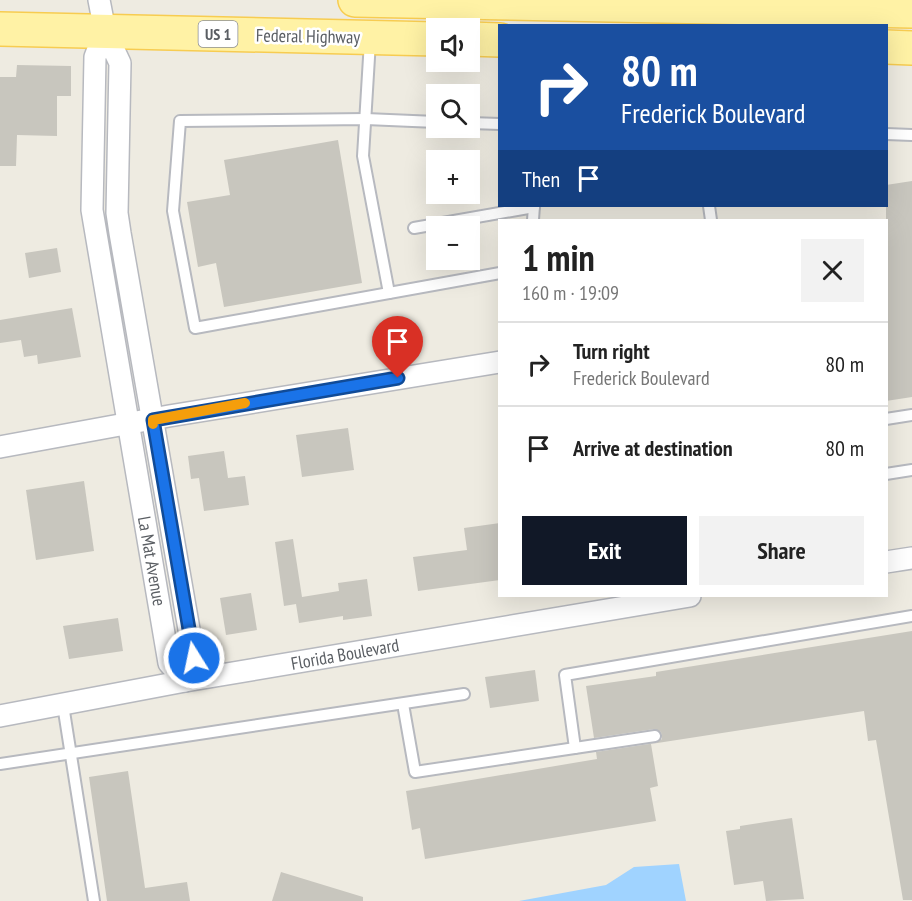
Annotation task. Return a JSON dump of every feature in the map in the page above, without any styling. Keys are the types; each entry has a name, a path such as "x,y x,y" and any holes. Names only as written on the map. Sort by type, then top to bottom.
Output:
{"main road":[{"name":"Federal Highway","path":"356,0 646,3 912,11"},
{"name":"Federal Highway","path":"0,29 102,15 370,37 426,39"},
{"path":"480,39 498,40"},
{"path":"888,47 912,48"}],"street":[{"name":"La Mat Avenue","path":"102,15 120,63 117,213 194,658 185,681 169,663 92,210 95,57 102,15"},
{"path":"0,447 498,362"},
{"path":"888,562 912,558"},
{"name":"Florida Boulevard","path":"0,716 63,705 96,696 684,597"}],"lane":[{"path":"370,37 363,156 389,293"},
{"path":"426,122 366,119 180,121 173,211 195,328 498,273"},
{"path":"480,123 498,124"},
{"path":"888,134 912,135"},
{"path":"414,228 529,207"},
{"path":"888,419 912,415"},
{"path":"888,474 912,470"},
{"path":"575,748 564,675 912,616"},
{"path":"0,764 464,694"},
{"path":"403,704 416,772 655,736"},
{"path":"63,705 94,901"}],"water":[{"path":"679,864 686,901 519,901 606,885 634,867"}],"building":[{"path":"17,65 71,66 71,96 57,96 57,136 17,135 16,166 0,166 0,77 16,77"},
{"path":"338,140 362,283 224,307 216,263 198,267 187,202 230,195 224,160"},
{"path":"912,181 912,397 888,401 888,219 886,219 886,207 888,207 888,185"},
{"path":"57,248 61,272 29,278 25,253"},
{"path":"72,308 81,357 38,364 37,355 24,357 21,340 0,343 0,320"},
{"path":"348,428 354,470 302,477 296,435"},
{"path":"224,451 228,478 245,476 249,505 204,511 199,478 191,479 188,456"},
{"path":"84,481 94,551 36,560 26,490"},
{"path":"498,523 498,580 418,591 413,557 467,550 464,528"},
{"path":"293,539 302,597 339,591 338,583 367,579 372,616 343,620 343,616 299,623 296,604 284,606 275,542"},
{"path":"251,593 257,630 226,635 220,598"},
{"path":"118,618 123,651 69,659 63,626"},
{"path":"912,631 912,900 903,900 876,740 868,741 864,711 651,744 658,786 650,788 656,821 425,859 420,828 412,830 406,791 597,759 596,752 656,743 662,739 661,732 654,729 594,738 586,686 656,676 656,672"},
{"path":"535,670 539,701 490,708 485,677"},
{"path":"128,771 145,888 187,882 190,901 107,901 89,777"},
{"path":"792,818 804,899 766,901 763,881 734,885 726,831 740,829 740,826"},
{"path":"281,872 363,897 363,901 272,901"}],"slow traffic":[{"path":"153,424 153,420 169,416 245,403"}],"route":[{"path":"194,658 154,440 153,420 398,378"}]}
